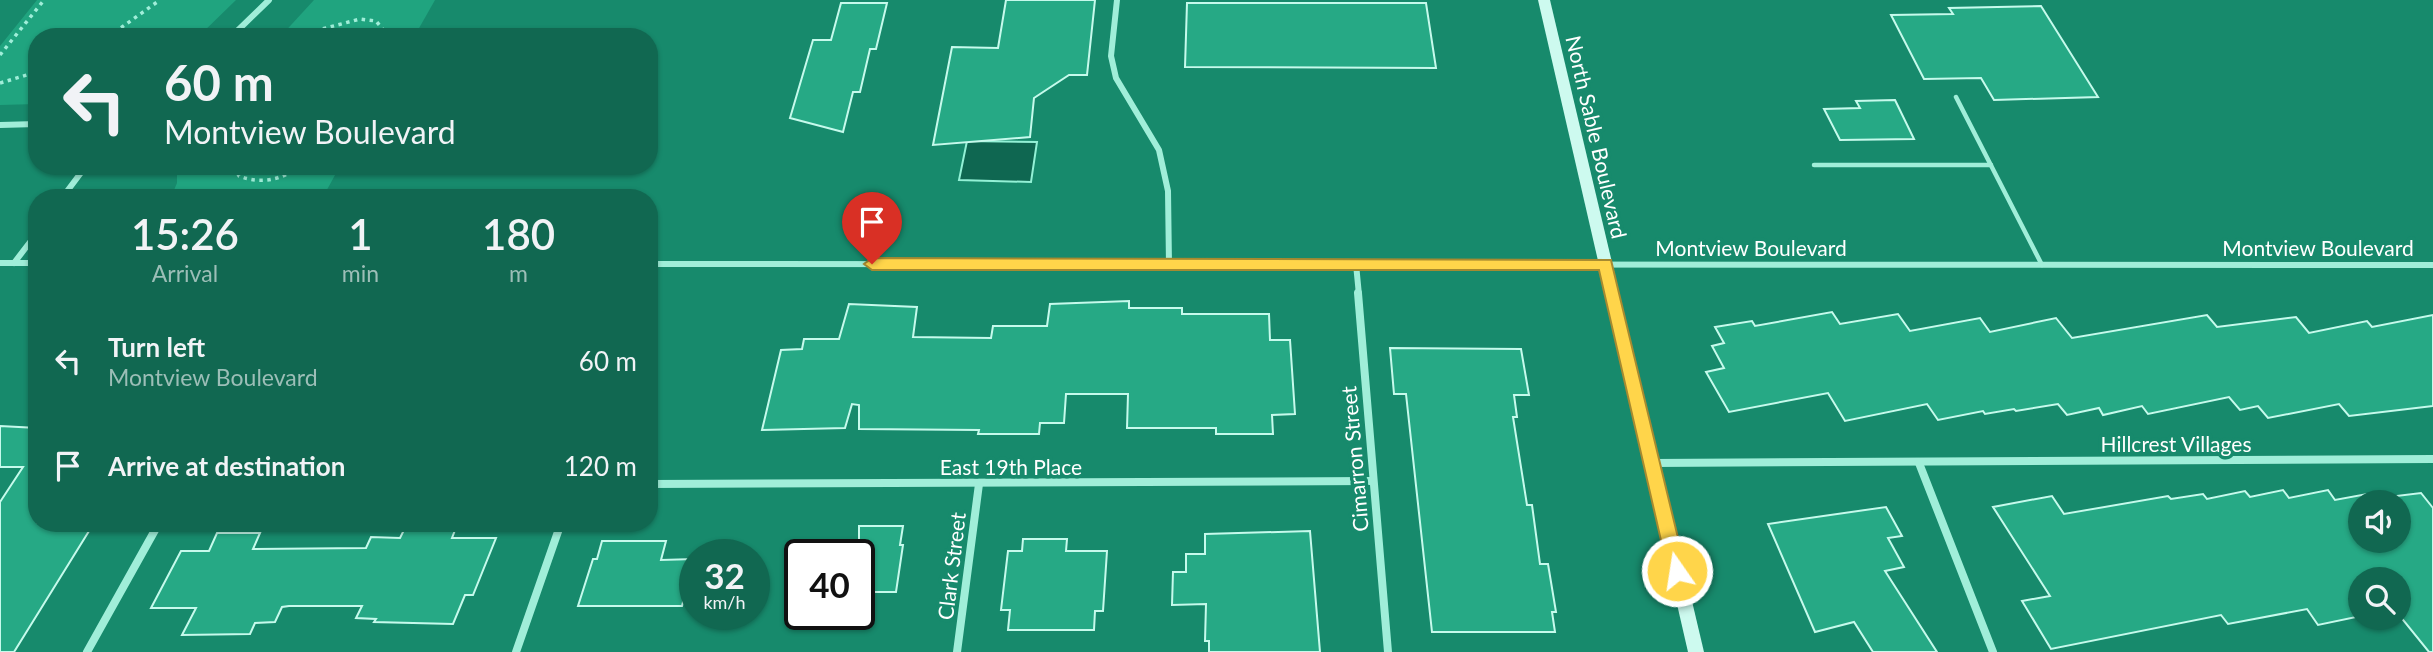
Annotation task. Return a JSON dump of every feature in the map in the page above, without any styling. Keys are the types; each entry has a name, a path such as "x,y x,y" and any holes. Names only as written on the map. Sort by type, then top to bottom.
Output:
{"street":[{"path":"240,28 270,0"},
{"path":"1117,0 1111,56 1116,78 1160,150 1168,191 1169,265"},
{"name":"North Sable Boulevard","path":"1544,0 1696,652"},
{"path":"0,125 28,124"},
{"path":"15,263 28,245"},
{"path":"0,263 28,263"},
{"name":"Montview Boulevard","path":"658,264 2433,265"},
{"name":"Cimarron Street","path":"1356,264 1388,652"},
{"name":"Hillcrest Villages","path":"1652,463 2433,459"},
{"path":"1919,463 1993,652"},
{"name":"East 19th Place","path":"658,484 1373,481"},
{"name":"Clark Street","path":"957,652 979,484"},
{"path":"87,652 154,532"},
{"path":"516,652 558,532"}],"lane":[{"path":"1956,97 2042,265"},
{"path":"1814,165 1991,164"}],"path":[{"path":"0,55 44,0"},
{"path":"121,28 160,0"},
{"path":"326,28 360,19 376,21 382,28"},
{"path":"0,83 28,75"},
{"path":"238,175 256,181 285,175"}],"shaded area":[{"path":"37,0 236,0 207,28 28,28 28,104 0,105 0,46"},
{"path":"314,0 435,0 419,28 288,28"},
{"path":"967,141 1037,142 1031,182 959,180"},
{"path":"177,175 335,175 327,189 174,189"}],"building":[{"path":"1006,0 1095,0 1087,75 1069,75 1034,98 1030,137 933,145 952,47 998,48"},
{"path":"841,3 887,3 876,49 870,49 860,92 853,92 843,132 790,118 813,40 831,40"},
{"path":"1187,3 1426,3 1436,68 1185,67"},
{"path":"2041,6 2098,97 1994,100 1981,78 1924,79 1891,15 1953,14 1949,8"},
{"path":"1895,100 1914,139 1840,140 1824,109 1860,108 1856,101"},
{"path":"1129,301 1129,308 1182,308 1182,314 1269,314 1270,340 1290,340 1295,414 1272,415 1273,434 1216,434 1216,428 1127,428 1128,394 1066,394 1064,423 1040,423 1039,434 978,434 979,430 859,429 859,405 852,404 845,428 762,430 781,350 802,349 804,339 839,339 849,304 917,307 913,337 991,338 993,326 1047,326 1050,304"},
{"path":"1832,312 1840,324 1898,314 1910,331 1980,318 1990,332 2056,318 2072,338 2207,315 2217,327 2296,317 2309,333 2367,321 2372,327 2433,315 2433,406 2349,416 2339,404 2268,418 2258,406 2240,410 2229,397 2148,414 2142,406 2103,415 2099,408 2067,415 2058,404 1985,414 1983,411 1938,420 1927,404 1845,421 1828,393 1729,412 1706,372 1724,368 1712,346 1724,343 1715,327 1752,321 1755,326"},
{"path":"1390,348 1521,349 1529,395 1514,395 1517,417 1513,417 1527,505 1532,505 1540,564 1548,564 1556,612 1552,612 1555,632 1432,632 1406,394 1394,394"},
{"path":"0,426 28,428 28,532 88,532 14,652 0,652 0,502 23,467 0,467"},
{"path":"2283,490 2289,498 2328,490 2335,500 2348,498 2348,553 2411,553 2411,494 2421,493 2433,508 2433,652 2429,652 2411,630 2411,567 2348,567 2348,619 2318,625 2307,609 2228,624 2221,615 2051,649 2022,601 2050,596 1993,507 2052,496 2064,514 2168,496 2171,499 2203,494 2207,499 2245,491 2250,497"},
{"path":"1886,507 1902,536 1888,538 1904,567 1885,571 1937,652 1873,652 1854,622 1815,632 1768,524"},
{"path":"859,526 903,526 896,592 875,592 875,539 859,539"},
{"path":"1310,531 1320,652 1209,652 1209,641 1205,641 1206,604 1172,605 1173,572 1186,572 1186,554 1205,554 1205,534"},
{"path":"403,532 454,532 452,538 496,538 473,595 465,595 453,624 374,622 376,619 356,618 362,606 289,606 282,607 275,622 255,623 250,634 182,635 196,608 151,608 181,551 209,551 217,533 260,533 253,549 366,548 371,537 400,538"},
{"path":"1023,539 1067,539 1066,551 1107,551 1103,611 1095,611 1094,630 1008,630 1010,610 1001,610 1008,551 1022,551"},
{"path":"602,541 666,541 661,560 679,559 679,606 578,606 593,559 597,559"}],"route":[{"path":"872,264 1605,265 1677,571"}]}
